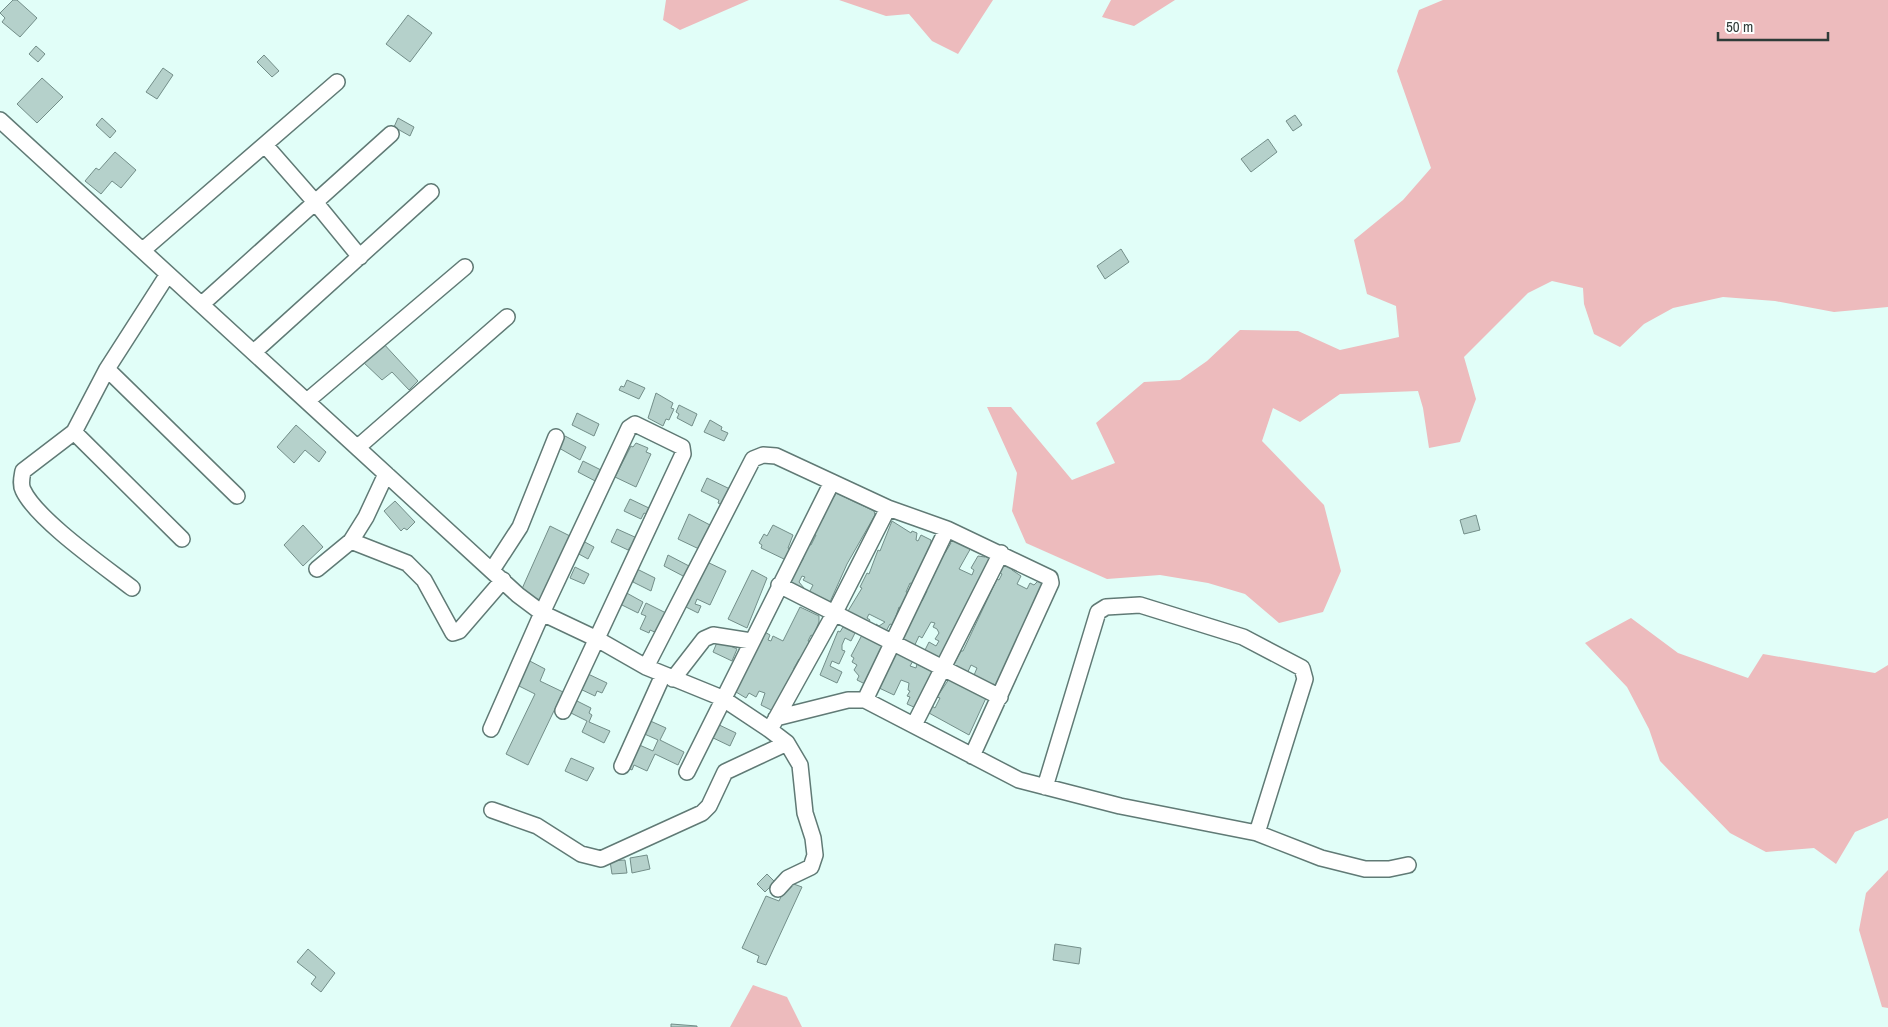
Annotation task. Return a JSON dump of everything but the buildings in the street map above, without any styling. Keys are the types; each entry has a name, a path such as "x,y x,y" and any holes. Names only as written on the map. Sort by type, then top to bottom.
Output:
{"street":[{"path":"143,250 337,82"},
{"path":"0,120 497,575 542,613 597,639 646,667 722,698 773,724 800,765 803,805 813,838 815,855 811,867 788,878 778,889"},
{"path":"202,304 390,134"},
{"path":"264,145 315,202 360,257"},
{"path":"254,352 431,192"},
{"path":"307,401 465,267"},
{"path":"132,588 41,514 23,490 21,480 23,471 74,432 107,369 168,274"},
{"path":"358,447 507,317"},
{"path":"107,369 237,496"},
{"path":"491,729 542,613 629,428 635,424 682,447 683,454 563,711"},
{"path":"74,432 182,539"},
{"path":"350,541 408,563 424,580 453,632 459,631 497,575 520,527 556,437"},
{"path":"646,667 754,459 763,456 776,456 888,508 947,529 1050,578 1051,583 972,756"},
{"path":"317,569 350,541 366,518 386,474"},
{"path":"687,772 722,698 832,482"},
{"path":"773,724 834,614 888,508"},
{"path":"865,700 947,529"},
{"path":"914,725 1001,554"},
{"path":"779,585 892,644 1000,697"},
{"path":"1045,787 1098,612 1106,608 1140,605 1243,637 1305,671 1305,679 1257,833"},
{"path":"622,766 668,677 704,639 713,635 751,641"},
{"path":"773,724 848,700 865,700 1020,780 1120,806 1257,833 1321,858 1365,869 1389,869 1408,864"},
{"path":"492,810 537,826 581,854 601,859 702,814 709,806 725,772 787,743"}],"shaded area":[{"path":"666,0 749,0 680,30 663,20"},
{"path":"839,0 993,0 958,54 932,41 909,14 886,16"},
{"path":"1111,0 1175,0 1134,26 1102,17"},
{"path":"1443,0 1888,0 1888,307 1834,312 1775,301 1723,297 1673,308 1644,324 1620,347 1594,334 1584,304 1583,288 1552,281 1528,293 1464,357 1476,399 1460,442 1429,448 1423,408 1418,391 1340,394 1300,422 1273,408 1262,441 1324,505 1341,571 1323,612 1279,623 1245,594 1208,583 1160,575 1107,579 1026,543 1012,511 1017,473 987,407 1011,407 1072,480 1115,463 1096,423 1144,382 1180,380 1207,361 1240,330 1298,331 1340,350 1399,337 1396,306 1367,294 1354,240 1403,200 1431,168 1397,71 1419,10"},
{"path":"1631,618 1678,653 1748,678 1763,654 1875,673 1888,665 1888,818 1855,832 1836,864 1814,848 1766,852 1730,833 1660,761 1649,729 1627,687 1585,643"},
{"path":"1888,870 1888,1008 1882,1007 1859,930 1866,893"},
{"path":"753,985 787,997 802,1027 730,1027"}]}
